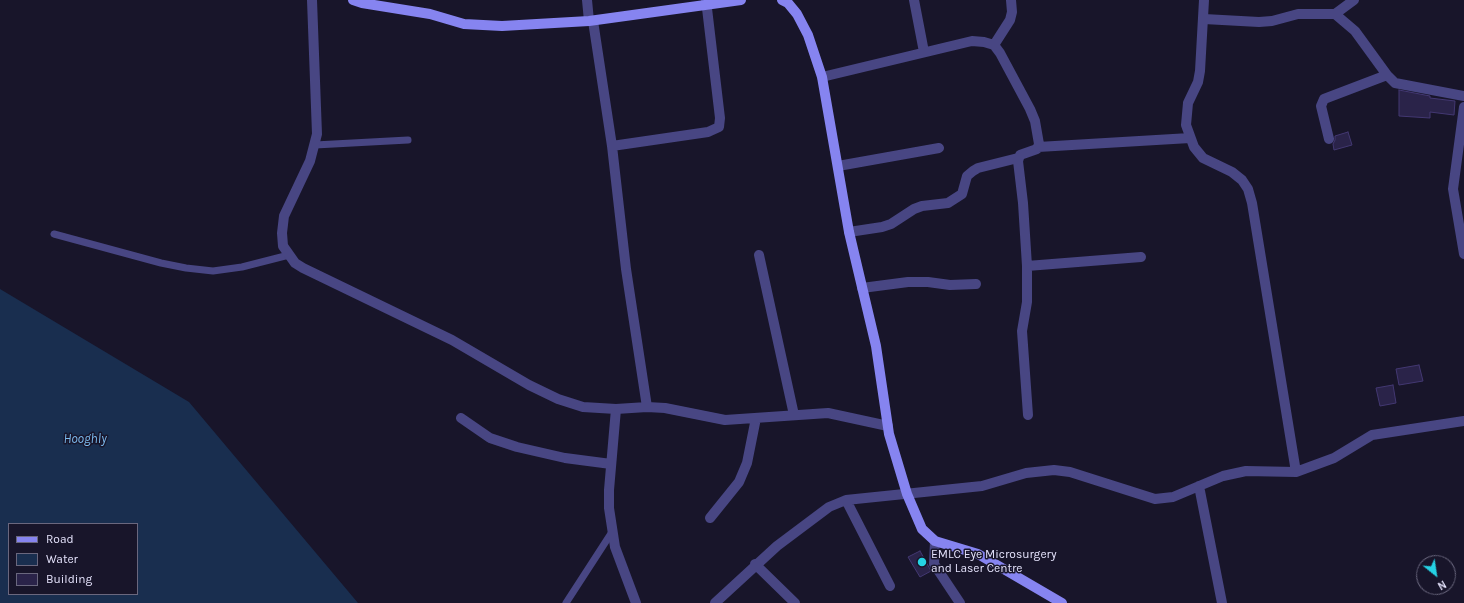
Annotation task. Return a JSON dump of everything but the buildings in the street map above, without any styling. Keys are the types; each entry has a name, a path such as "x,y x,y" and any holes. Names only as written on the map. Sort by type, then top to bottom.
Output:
{"main road":[{"path":"353,0 430,14 464,24 484,26 591,21 707,3 741,0"},
{"path":"782,0 788,3 797,14 808,35 822,78 849,232 883,382 888,426 907,494 922,529 935,541 978,554 1062,603"}],"street":[{"path":"312,0 317,121 315,145 310,161 284,216 282,233 284,246 289,256 303,268 452,340 529,385 558,399 583,407 616,409 647,407 680,410 725,420 828,413 888,426"},
{"path":"587,0 612,146 626,269 647,407"},
{"path":"914,0 924,52"},
{"path":"994,45 1010,20 1012,12 1011,0"},
{"path":"1204,0 1204,19 1198,82 1188,103 1186,125 1190,138 1202,158 1232,172 1242,180 1248,189 1252,203 1296,472"},
{"path":"1204,19 1259,22 1272,21 1298,14 1335,14 1354,0"},
{"path":"612,146 708,132 719,127 720,118 707,3"},
{"path":"1335,14 1356,31 1387,75 1395,83 1464,96"},
{"path":"822,78 972,41 994,45 1000,53 1030,109 1038,134 1038,147"},
{"path":"1329,139 1321,106 1324,99 1387,75"},
{"path":"1464,107 1459,186 1464,254"},
{"path":"849,232 882,227 891,224 914,209 948,203 962,194 967,176 973,171 978,168 1018,158 1038,147 1190,138"},
{"path":"838,166 939,148"},
{"path":"1018,158 1027,266 1027,297 1022,331 1028,415"},
{"path":"759,255 794,415"},
{"path":"1027,266 1141,257"},
{"path":"862,288 908,282 928,282 950,285 976,284"},
{"path":"616,409 609,502 612,532 615,547 636,603"},
{"path":"461,418 490,438 517,447 565,458 611,464"},
{"path":"710,518 739,482 747,463 756,418"},
{"path":"715,603 755,564 829,507 846,500 982,486 1026,473 1054,470 1070,472 1155,499 1173,497 1223,476 1246,471 1296,472 1334,458 1372,435 1464,421"},
{"path":"1199,486 1222,603"},
{"path":"846,500 890,586"},
{"path":"935,541 934,564 960,603"},
{"path":"755,564 794,603"}],"lane":[{"path":"315,145 408,140"},
{"path":"54,234 161,263 206,270 242,267 289,256"},
{"path":"566,603 612,532"}],"water":[{"name":"Hooghly","path":"0,289 189,402 358,603 0,603"}],"place":[{"name":"EMLC Eye Microsurgery and Laser Centre","path":"922,562"}]}
